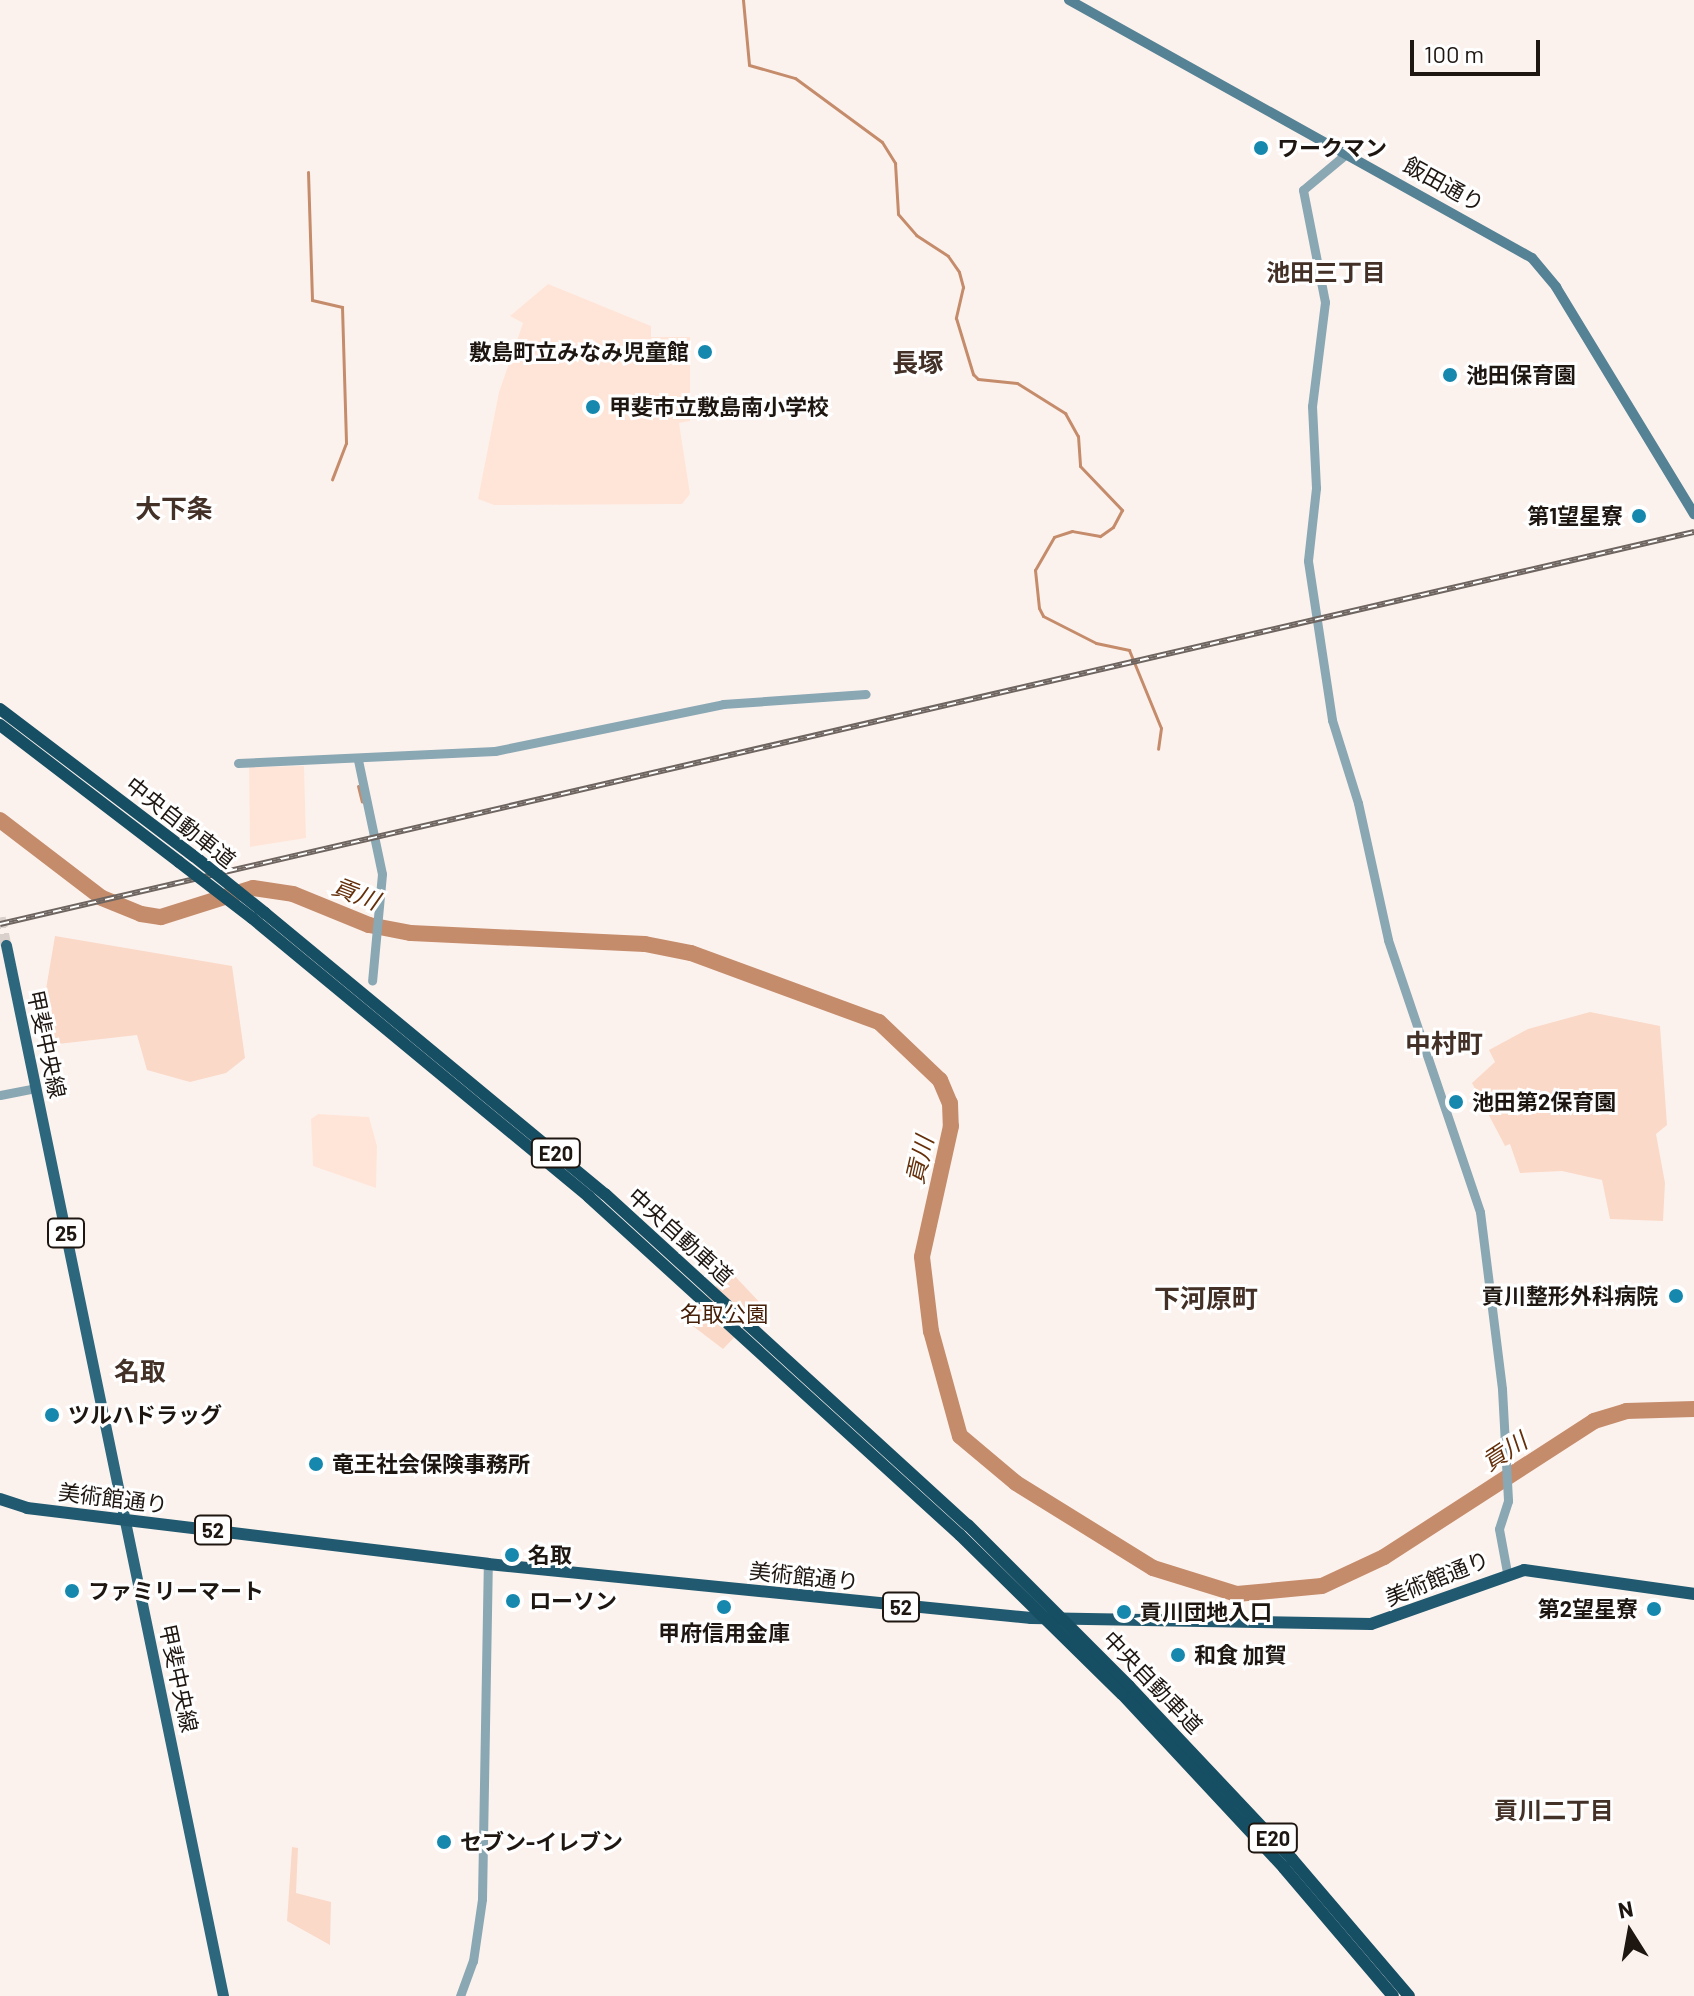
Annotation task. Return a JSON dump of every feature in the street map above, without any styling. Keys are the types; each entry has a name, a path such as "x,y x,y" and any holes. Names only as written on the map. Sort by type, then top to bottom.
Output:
{"highway":[{"name":"中央自動車道","path":"0,709 265,913 699,1287 964,1530 1125,1690 1292,1859 1409,1996"},
{"name":"中央自動車道","path":"0,725 362,999"},
{"name":"美術館通り","path":"0,1499 27,1508 488,1564 956,1613 1348,1625 1396,1618 1507,1572 1535,1571 1694,1594"},
{"name":"中央自動車道","path":"1125,1690 1393,1996"}],"main road":[{"name":"飯田通り","path":"1069,0 1532,258 1556,287 1694,514"},
{"name":"甲斐中央線","path":"6,945 223,1996"}],"street":[{"path":"1346,154 1303,190 1325,302 1312,406 1316,488 1308,561 1332,720 1358,803 1388,940 1480,1212 1497,1331 1507,1484 1499,1529 1507,1572"},
{"path":"238,763 358,760 495,751 762,698 866,694"},
{"path":"358,760 377,838 380,934 372,981"},
{"path":"0,1095 35,1088"},
{"path":"460,1996 473,1961 482,1899 488,1564"}],"shaded area":[{"name":"甲斐市立敷島南小学校","path":"548,284 651,326 651,337 690,337 690,421 679,423 690,494 682,504 494,505 478,499 499,392 523,323 510,316"},
{"path":"304,766 306,838 250,847 249,767"},
{"path":"318,1114 369,1117 377,1146 376,1188 313,1166 311,1119"}],"green space":[{"path":"55,936 232,966 245,1058 226,1073 190,1082 147,1070 137,1035 49,1045 43,1027 44,1001"},
{"path":"1590,1012 1660,1026 1667,1125 1656,1134 1665,1183 1663,1221 1610,1219 1602,1180 1562,1171 1520,1173 1510,1144 1505,1146 1472,1083 1495,1062 1489,1050 1528,1029"},
{"name":"名取公園","path":"730,1271 764,1307 723,1349 685,1320"},
{"path":"292,1847 298,1848 296,1893 331,1902 330,1945 287,1921"}],"waterway":[{"path":"743,0 749,65 795,78 882,142 895,163 898,214 916,235 948,256 959,272 963,287 956,318 973,374 978,379 1017,383 1065,413 1078,436 1080,466 1122,510 1113,527 1100,536 1072,531 1054,537 1035,570 1039,608 1043,616 1096,643 1129,650 1161,728 1158,749"},
{"path":"308,172 312,300 342,307 346,443 332,479"},
{"path":"358,786 362,802"},
{"name":"貢川","path":"0,820 102,898 141,914 161,917 253,888 293,894 369,925 411,933 645,944 691,953 879,1022 940,1080 950,1103 951,1126 922,1257 931,1331 960,1436 1016,1483 1153,1568 1237,1594 1322,1586 1384,1557 1594,1421 1626,1411 1694,1409"}],"tunnel":[{"path":"0,917 6,945"}],"railway":[{"path":"0,924 1694,532"}],"place":[{"name":"ワークマン","path":"1261,148"},
{"name":"敷島町立みなみ児童館","path":"705,352"},
{"name":"池田保育園","path":"1450,375"},
{"name":"甲斐市立敷島南小学校","path":"593,407"},
{"name":"第1望星寮","path":"1639,516"},
{"name":"池田第2保育園","path":"1456,1102"},
{"name":"貢川整形外科病院","path":"1676,1296"},
{"name":"ツルハドラッグ","path":"52,1415"},
{"name":"竜王社会保険事務所","path":"316,1464"},
{"name":"名取","path":"512,1555"},
{"name":"ファミリーマート","path":"72,1591"},
{"name":"ローソン","path":"513,1601"},
{"name":"甲府信用金庫","path":"724,1607"},
{"name":"第2望星寮","path":"1654,1609"},
{"name":"貢川団地入口","path":"1124,1612"},
{"name":"和食 加賀","path":"1178,1655"},
{"name":"セブン-イレブン","path":"444,1842"}],"district":[{"name":"池田三丁目","path":"1326,272"},
{"name":"長塚","path":"918,362"},
{"name":"大下条","path":"174,508"},
{"name":"中村町","path":"1444,1043"},
{"name":"下河原町","path":"1206,1298"},
{"name":"名取","path":"140,1371"},
{"name":"貢川二丁目","path":"1554,1810"}]}
